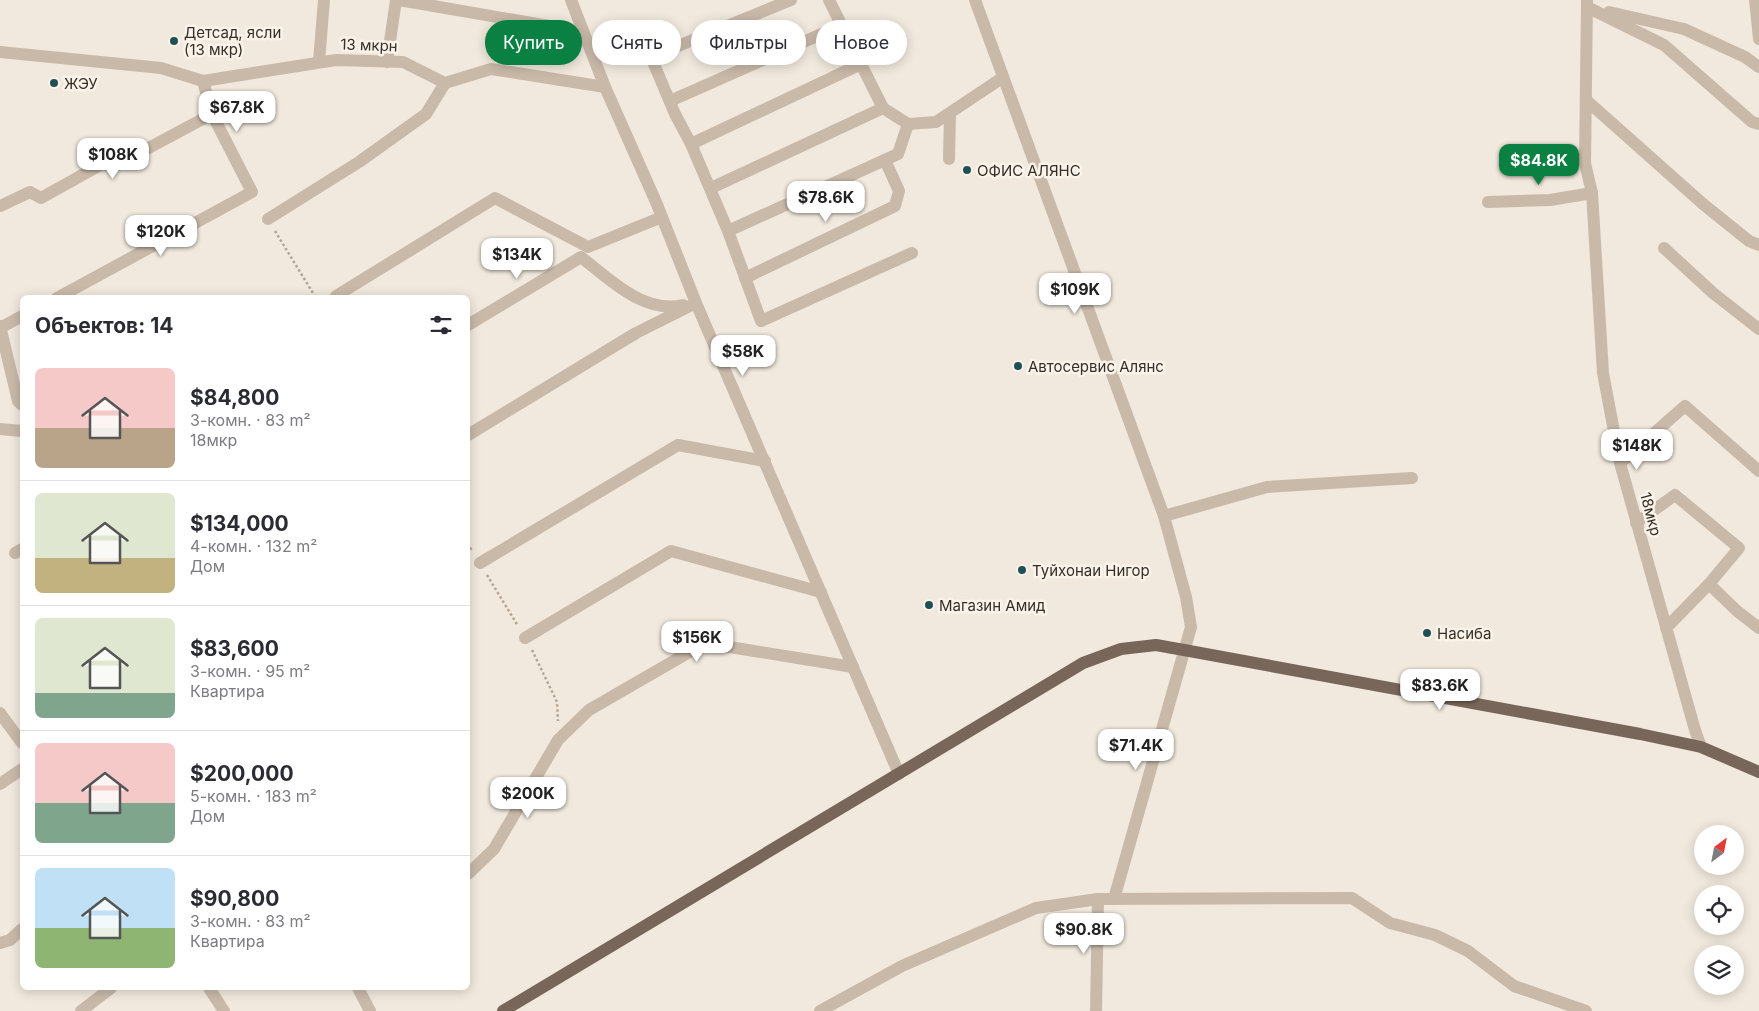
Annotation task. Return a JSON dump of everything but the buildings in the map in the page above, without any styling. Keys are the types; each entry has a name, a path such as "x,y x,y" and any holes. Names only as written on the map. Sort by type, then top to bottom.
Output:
{"main road":[{"path":"503,1011 1083,663 1121,649 1156,645 1640,734 1701,747 1759,772"}],"street":[{"path":"320,62 324,0"},
{"path":"387,62 398,0 514,20"},
{"path":"571,0 605,87 637,157 696,303 899,774"},
{"path":"791,0 651,57 711,188 760,321 912,252"},
{"path":"829,0 839,20"},
{"path":"975,0 1164,516 1186,598 1191,627 1114,899"},
{"path":"1755,0 1759,39"},
{"path":"1587,4 1684,29 1745,57 1759,67"},
{"path":"1587,4 1664,45 1752,122 1759,124"},
{"name":"18мкр","path":"1587,4 1585,163 1592,193 1603,373 1620,463 1694,730 1701,747"},
{"path":"670,101 816,37"},
{"path":"0,52 161,68 203,81 212,114 252,192 63,295"},
{"name":"13 мкрн","path":"203,81 336,60 403,62 445,83"},
{"path":"691,144 859,65"},
{"path":"862,65 883,108 908,124 936,122 1002,78"},
{"path":"268,219 360,162 426,114 445,83 491,68 605,87"},
{"path":"1586,100 1703,204 1749,242 1759,245"},
{"path":"711,188 883,108"},
{"path":"949,159 950,113"},
{"path":"0,206 30,192 41,198 102,164 115,166 212,114"},
{"path":"728,231 898,154 908,124"},
{"path":"745,278 895,206 899,191 885,160"},
{"path":"1488,202 1550,200 1592,193"},
{"path":"338,295 495,198 588,247 662,217"},
{"path":"1664,248 1713,293 1759,329"},
{"path":"470,324 581,257 626,291 647,302 665,307 696,303"},
{"path":"470,434 636,333 696,303"},
{"path":"20,317 0,327 20,403"},
{"path":"1620,463 1685,406 1759,471"},
{"path":"0,429 20,431"},
{"path":"480,563 678,446 765,461"},
{"path":"1164,516 1267,486 1412,478"},
{"path":"1636,523 1675,495 1740,548 1709,584 1666,628"},
{"path":"525,638 671,551 821,592"},
{"path":"1709,584 1737,611 1759,628"},
{"path":"470,872 494,849 558,740 564,734 589,710 705,643 853,667"},
{"path":"0,713 20,741"},
{"path":"0,784 20,770"},
{"path":"820,1011 902,966 1036,908 1098,899 1352,898 1390,923 1435,935 1468,951 1514,986 1586,1011"},
{"path":"1096,1011 1098,899"},
{"path":"0,943 10,940 20,931"},
{"path":"81,1011 107,990"},
{"path":"210,990 224,1011"},
{"path":"359,990 370,1011"}],"path":[{"path":"268,219 314,295"}],"place":[{"name":"Детсад, ясли (13 мкр)","path":"174,41"},
{"name":"ЖЭУ","path":"54,83"},
{"name":"ОФИС АЛЯНС","path":"967,170"},
{"name":"Автосервис Алянс","path":"1018,366"},
{"name":"Туйхонаи Нигор","path":"1022,570"},
{"name":"Магазин Амид","path":"929,605"},
{"name":"Насиба","path":"1427,633"}]}
